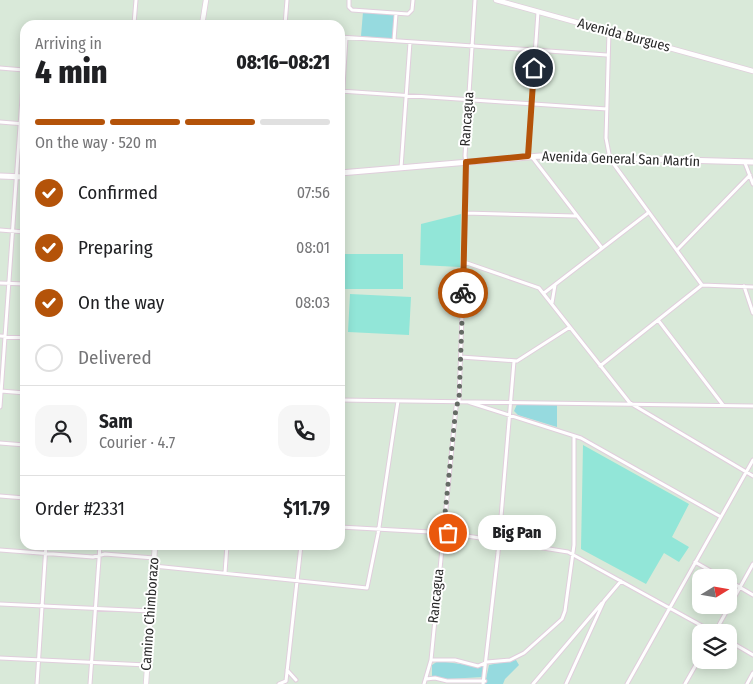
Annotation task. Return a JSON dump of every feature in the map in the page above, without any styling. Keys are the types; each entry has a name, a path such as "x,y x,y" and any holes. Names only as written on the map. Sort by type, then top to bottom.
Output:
{"main road":[{"name":"Avenida General San Martín","path":"345,173 530,156 753,162"},
{"path":"0,176 17,177"}],"street":[{"path":"134,20 136,0"},
{"path":"203,20 206,0"},
{"path":"285,20 286,0"},
{"path":"349,0 350,8 396,14 410,13 413,0"},
{"name":"Rancagua","path":"424,684 431,660 456,407 459,400 466,162 475,0"},
{"name":"Avenida Burgues","path":"496,0 753,71"},
{"path":"538,12 531,104 530,156 602,248"},
{"path":"394,41 396,14"},
{"path":"609,31 606,138 610,159 702,285"},
{"path":"345,51 346,38 607,55"},
{"path":"401,168 410,42"},
{"path":"0,68 20,70"},
{"path":"345,91 606,109"},
{"path":"0,122 20,124 0,408"},
{"path":"745,162 753,184"},
{"path":"677,250 750,175"},
{"path":"465,213 577,216"},
{"path":"544,293 648,213"},
{"path":"0,230 20,232"},
{"path":"464,262 537,286 630,403 753,476"},
{"path":"0,283 20,284"},
{"path":"552,304 555,284"},
{"path":"600,366 702,285 753,287"},
{"path":"744,286 753,313"},
{"path":"658,320 724,405"},
{"path":"461,357 514,361 528,356 570,327"},
{"path":"0,336 20,338"},
{"path":"426,679 436,678 447,681 484,683 514,361"},
{"path":"1,391 20,392"},
{"path":"345,400 459,400 753,406"},
{"path":"154,566 366,589 369,584 379,530 398,400"},
{"path":"466,401 574,436 721,517"},
{"path":"431,660 455,660 478,666 487,662 506,662 515,658 562,619 565,611 573,553 574,436"},
{"path":"0,444 20,445"},
{"path":"627,684 753,460"},
{"path":"0,496 20,498"},
{"path":"345,527 443,533 573,553 698,624"},
{"path":"0,550 93,557 105,554 154,558"},
{"path":"36,684 46,550"},
{"path":"90,684 100,550"},
{"name":"Camino Chimborazo","path":"146,684 155,550"},
{"path":"225,573 227,550"},
{"path":"279,684 286,681 300,550"},
{"path":"695,562 707,569"},
{"path":"719,624 753,564"},
{"path":"535,683 621,581"},
{"path":"740,587 753,595"},
{"path":"566,684 604,601"},
{"path":"0,604 150,611"},
{"path":"586,621 594,626"},
{"path":"737,646 753,655"},
{"path":"0,658 147,665"},
{"path":"287,669 296,680"},
{"path":"685,684 694,669"},
{"path":"747,684 753,673"}],"shaded area":[{"path":"363,12 394,15 392,39 361,36"},
{"path":"461,214 460,267 420,265 421,224"},
{"path":"345,254 403,254 403,289 345,289"},
{"path":"350,294 411,297 409,335 348,332"},
{"path":"517,404 557,404 557,427 518,415 514,411"},
{"path":"583,445 689,504 672,537 689,547 679,562 664,553 646,584 581,549"},
{"path":"516,660 519,665 505,679 503,684 485,684 489,665"},
{"path":"438,661 483,667 483,677 447,679 432,676 432,665"}],"way so far":[{"path":"448,533 443,533 456,407 459,400 463,293"}],"place":[{"name":"Big Pan","path":"448,533"}],"route":[{"path":"463,293 466,162 528,156 534,68"}]}
